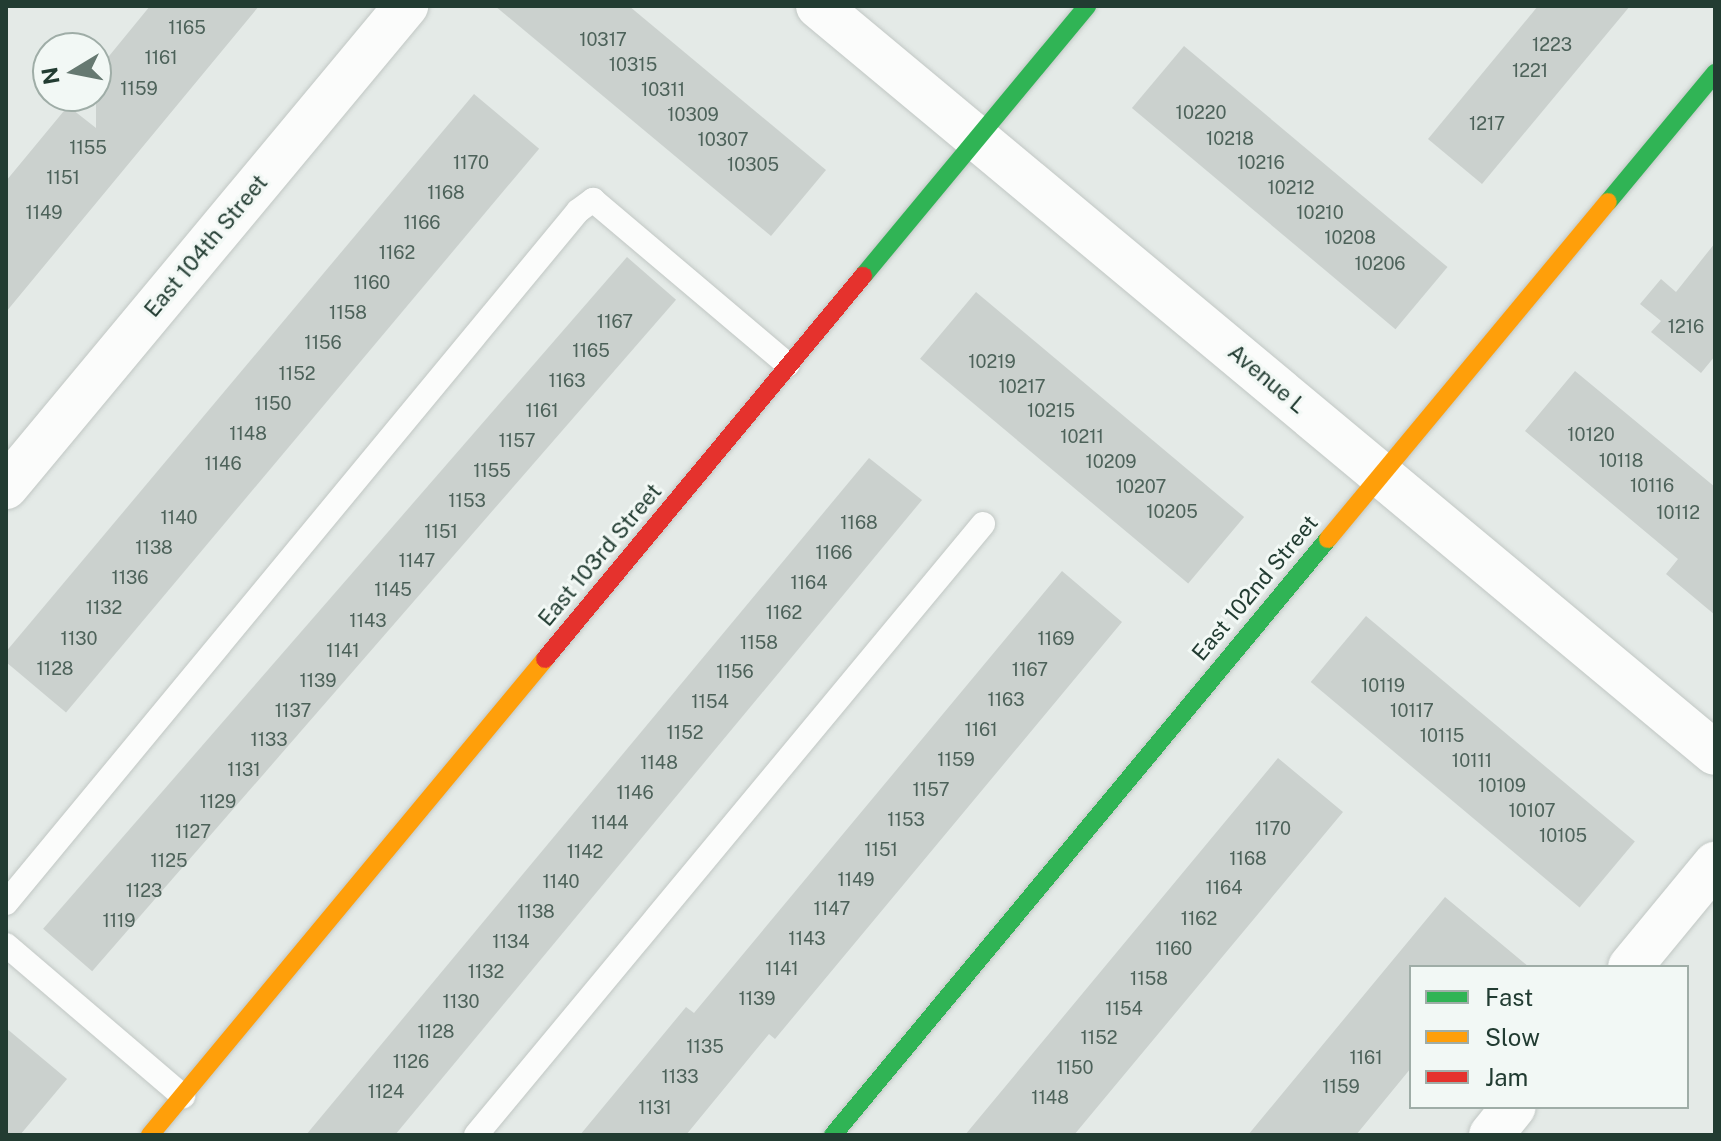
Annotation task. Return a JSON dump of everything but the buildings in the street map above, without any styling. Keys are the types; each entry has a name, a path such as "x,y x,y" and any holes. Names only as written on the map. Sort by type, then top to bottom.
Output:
{"street":[{"name":"East 104th Street","path":"6,487 406,6"},
{"name":"Avenue L","path":"818,6 1715,753"},
{"name":"East 103rd Street","path":"150,1135 1087,6"},
{"name":"East 102nd Street","path":"833,1135 1715,73"},
{"path":"1632,965 1715,864"},
{"path":"1491,1135 1512,1109"}],"lane":[{"path":"6,903 568,223 593,200 788,365"},
{"path":"476,1135 983,524"},
{"path":"6,945 183,1096"}],"traffic: fast":[{"path":"863,276 1087,6"},
{"path":"1608,202 1715,73"},
{"path":"833,1135 1328,539"}],"traffic: slow":[{"path":"1328,539 1608,202"},
{"path":"150,1135 545,659"}],"traffic: jam":[{"path":"545,659 863,276"}]}
